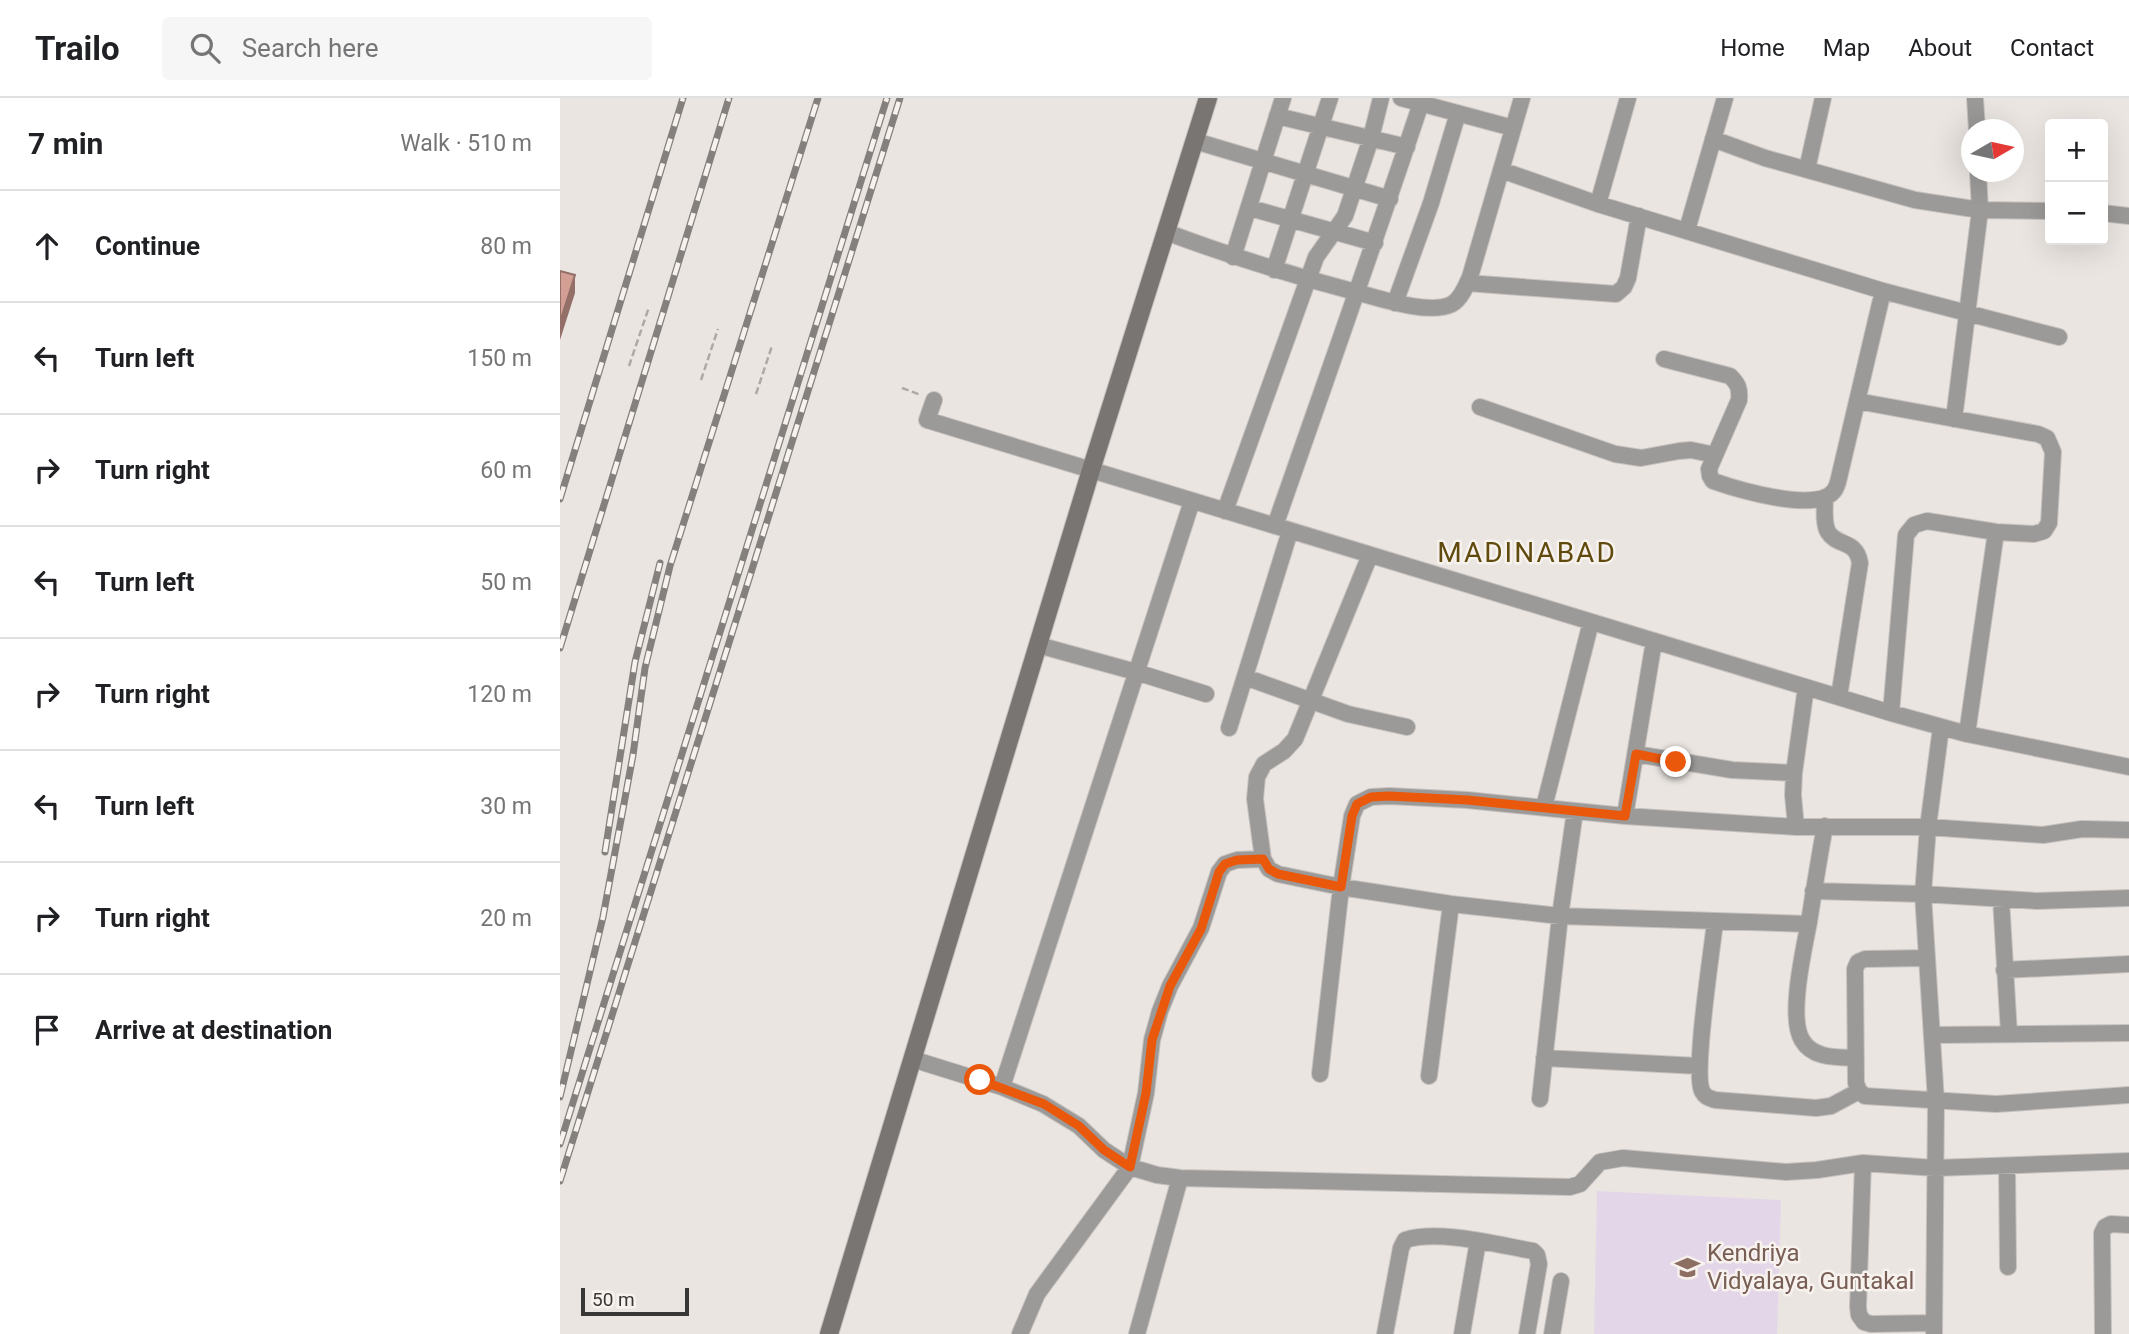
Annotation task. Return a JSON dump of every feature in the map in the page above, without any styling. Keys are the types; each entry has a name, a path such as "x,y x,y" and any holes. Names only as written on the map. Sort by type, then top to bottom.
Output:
{"street":[{"path":"829,1334 1091,470 1208,98"},
{"path":"1233,257 1283,98"},
{"path":"1274,270 1330,98"},
{"path":"1225,511 1316,257 1345,216 1371,138 1381,98"},
{"path":"1401,98 1513,128"},
{"path":"1166,232 1274,270 1395,303 1437,308 1454,303 1467,284 1522,98"},
{"path":"1598,204 1628,98"},
{"path":"1687,230 1725,98"},
{"path":"1807,169 1823,98"},
{"path":"1975,98 1976,119"},
{"path":"1229,728 1245,677 1283,528 1356,292 1421,103"},
{"path":"1395,303 1431,203 1458,113"},
{"path":"1277,116 1407,147"},
{"path":"1713,139 1765,158 1915,200 1980,210 2045,211"},
{"path":"1195,141 1390,198"},
{"path":"1501,170 1598,204 1884,290 2059,337"},
{"path":"1954,419 1980,210 1979,182"},
{"path":"1250,208 1375,243"},
{"path":"2108,214 2129,216"},
{"path":"1467,284 1616,294 1624,287 1628,278 1639,216"},
{"path":"1664,359 1730,376 1740,390 1739,400 1709,470 1713,481 1752,494 1777,498 1825,497 1833,493 1838,482 1884,290"},
{"path":"934,400 927,420 1891,713 1967,734 2129,766"},
{"path":"1857,401 2038,435 2048,438 2053,452 2049,523 2044,531 2034,534 1996,533 1927,521 1914,525 1906,535 1891,713"},
{"path":"1480,407 1615,454 1641,458 1692,450 1715,454"},
{"path":"1825,497 1826,528 1830,535 1858,553 1860,563 1839,697"},
{"path":"1002,1087 1192,501"},
{"path":"1967,734 1996,533"},
{"path":"1370,555 1295,739 1284,751 1265,764 1256,777 1255,799 1263,859 1269,869 1278,874 1341,887 1451,904 1560,915 1808,924"},
{"path":"1544,807 1591,622"},
{"path":"1625,816 1654,641"},
{"path":"1038,645 1206,694"},
{"path":"1245,677 1348,713 1407,727"},
{"path":"1796,827 1794,773 1806,687"},
{"path":"1863,1163 1859,1315 1864,1322 1871,1324 1934,1329 1936,1101 1923,894 1928,827 1941,727"},
{"path":"1636,754 1732,770 1794,773"},
{"path":"1320,1074 1341,887 1352,816 1357,804 1371,797 1441,799 1625,816 1796,827 1928,827 2043,835 2082,829 2129,830"},
{"path":"1540,1099 1560,915 1575,811"},
{"path":"1825,825 1800,968 1797,1028 1802,1041 1814,1052 1827,1057 1856,1058"},
{"path":"1020,1334 1037,1294 1130,1167 1146,1093 1152,1040 1170,986 1201,929 1219,872 1225,864 1237,860 1263,859"},
{"path":"1813,891 2038,901 2129,898"},
{"path":"2001,899 2008,1034"},
{"path":"1429,1076 1451,904"},
{"path":"1715,922 1699,1066 1703,1092 1707,1097 1715,1100 1816,1108 1831,1106 1859,1091"},
{"path":"1926,958 1865,959 1858,962 1855,969 1856,1083 1865,1096 1996,1104 2129,1095"},
{"path":"2004,970 2129,964"},
{"path":"1931,1035 2129,1033"},
{"path":"1544,1058 1699,1066"},
{"path":"912,1059 1002,1087 1044,1104 1079,1126 1104,1150 1130,1167 1180,1178 1570,1188 1580,1184 1600,1162 1623,1158 1786,1171 1817,1170 1863,1163 1935,1168 2129,1161"},
{"path":"2007,1166 2008,1267"},
{"path":"1138,1334 1180,1178"},
{"path":"2103,1334 2102,1233 2110,1224 2129,1225"},
{"path":"1385,1334 1401,1248 1405,1240 1418,1236 1478,1241 1533,1251 1538,1255 1539,1264 1527,1334"},
{"path":"1462,1334 1478,1241"},
{"path":"1552,1334 1561,1281"}],"path":[{"path":"629,366 649,307"},
{"path":"701,380 718,329"},
{"path":"756,394 772,346"},
{"path":"902,388 934,400"}],"shaded area":[{"name":"Kendriya Vidyalaya, Guntakal","path":"1597,1191 1781,1200 1777,1334 1594,1334"}],"building":[{"path":"560,271 575,275 560,322"}],"railway":[{"path":"560,499 683,98"},
{"path":"560,648 729,98"},
{"path":"560,1097 603,917 633,755 645,668 670,566 818,98"},
{"path":"560,1144 887,98"},
{"path":"560,1181 900,98"},
{"path":"605,852 635,662 660,563"}],"place":[{"name":"Kendriya Vidyalaya, Guntakal","path":"1687,1267"}],"district":[{"name":"MADINABAD","path":"1527,552"}],"route":[{"path":"980,1080 1044,1104 1079,1126 1104,1150 1130,1167 1146,1093 1152,1040 1160,1011 1170,986 1201,929 1219,872 1225,864 1237,860 1263,859 1269,869 1278,874 1341,887 1352,816 1357,804 1371,797 1467,800 1625,816 1636,754 1676,762"}]}
